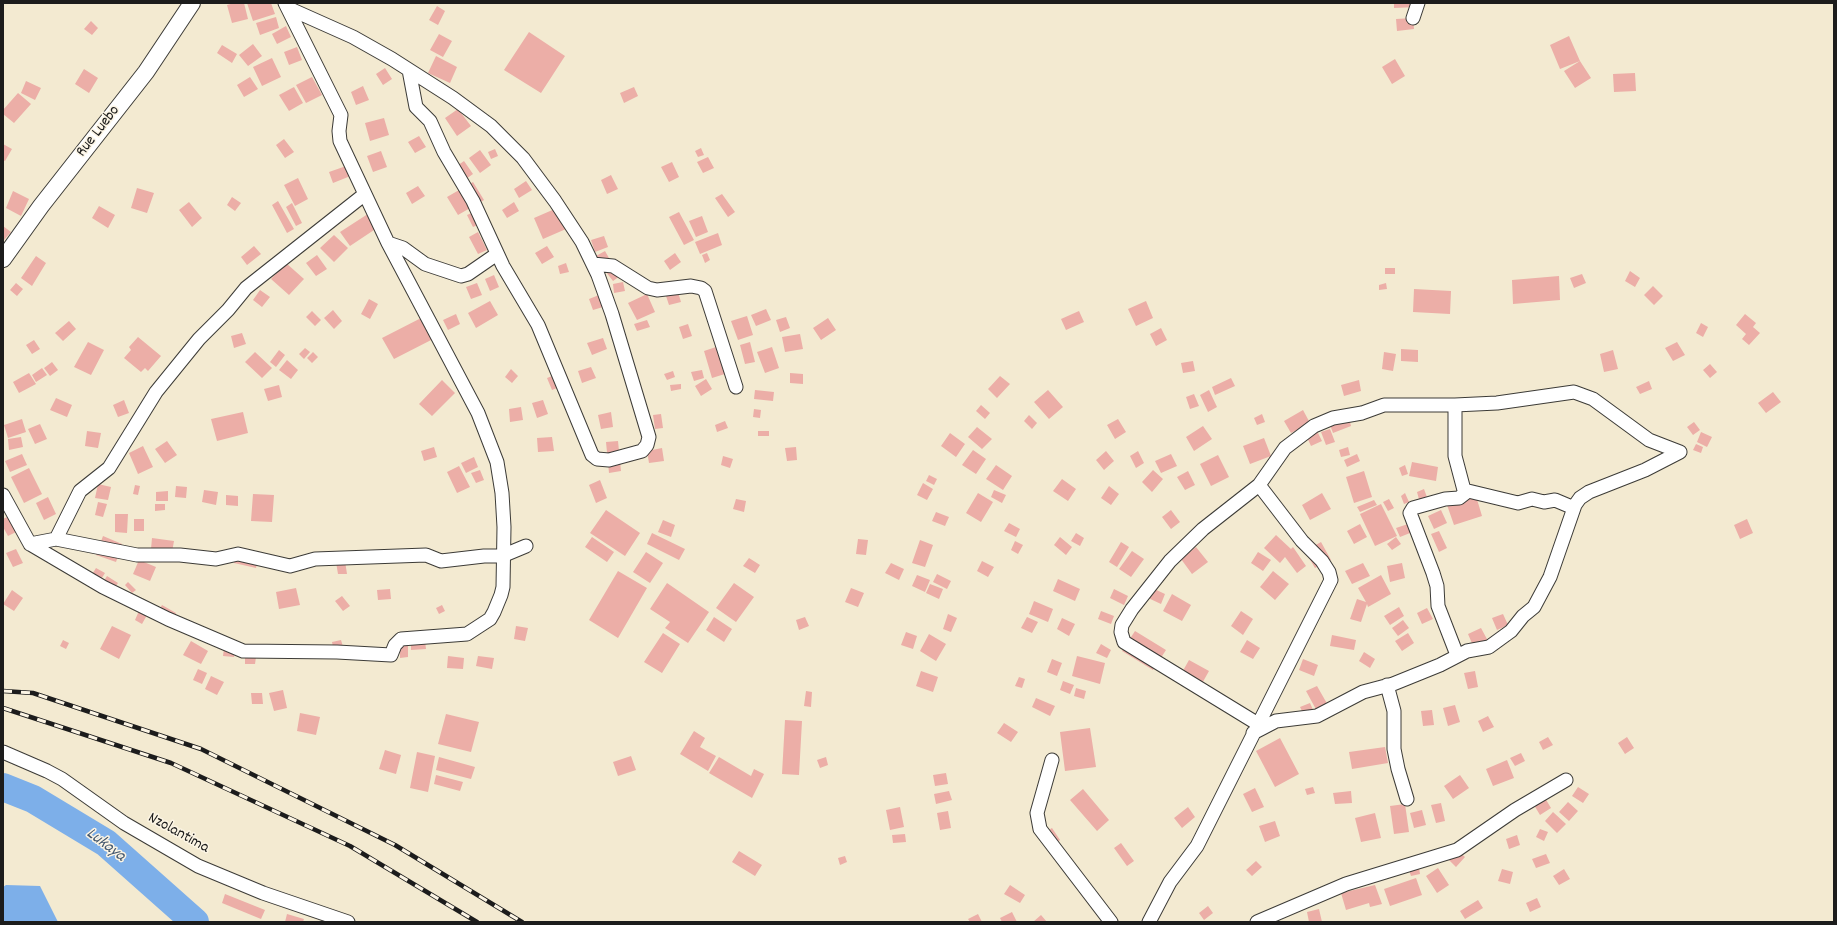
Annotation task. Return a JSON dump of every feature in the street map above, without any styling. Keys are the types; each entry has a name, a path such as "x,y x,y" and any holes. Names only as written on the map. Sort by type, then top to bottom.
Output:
{"street":[{"name":"Rue Luebo","path":"3,259 42,206 146,72 192,3"},
{"path":"1413,18 1418,3"},
{"path":"287,6 353,37 409,70 453,98 491,126 523,158 556,201 582,242 593,264 612,314 649,437 647,445 642,452 609,460 597,459 592,455 545,339 497,254 487,227 474,201 444,152 430,122 416,106 409,70"},
{"path":"3,495 30,544 103,587 168,619 242,652 337,652 386,656 391,655 395,645 402,639 467,634 490,618 503,591 502,556 504,527 502,492 497,462 488,435 478,413 388,243 340,141 339,131 341,115 287,6"},
{"path":"56,539 80,491 109,468 156,392 199,339 228,310 246,288 365,194"},
{"path":"388,243 403,248 425,264 461,276 468,274 497,254"},
{"path":"593,264 613,266 648,288 657,290 691,286 701,288 705,291 736,387"},
{"path":"1574,392 1593,399 1649,440 1680,452 1645,470 1589,492 1580,498 1574,508 1550,577 1534,607 1523,616 1515,628 1489,647 1467,651 1440,665 1387,686 1363,692 1317,716 1276,721 1256,729 1124,642 1121,632 1122,625 1132,608 1170,561 1203,529 1259,484 1285,448 1314,426 1333,418 1362,413 1391,404 1455,405 1497,402 1574,392"},
{"path":"1455,405 1455,456 1461,485 1464,490 1479,492 1518,503 1532,499 1544,502 1555,500 1574,508"},
{"path":"1149,922 1170,882 1197,846 1331,580 1329,572 1322,561 1302,541 1259,484"},
{"path":"1457,655 1438,606 1437,586 1434,573 1410,513 1413,508 1445,499 1459,498 1468,491"},
{"path":"30,544 56,539 133,555 180,555 216,559 238,554 290,566 315,559 426,555 441,561 484,556 502,556 526,546"},
{"path":"1387,686 1394,711 1396,756 1407,800"},
{"name":"Nzolantima","path":"3,752 62,779 124,823 198,866 263,893 348,922"},
{"path":"1052,760 1037,812 1040,829 1111,922"},
{"path":"1257,922 1346,884 1457,850 1516,810 1566,780"}],"water":[{"path":"6,885 40,886 58,922 3,922 3,887"}],"building":[{"path":"244,3 248,19 232,23 227,5"},
{"path":"247,3 271,3 275,14 253,21"},
{"path":"1394,3 1417,3 1418,7 1394,8"},
{"path":"437,6 445,11 438,25 429,20"},
{"path":"276,17 279,28 260,35 256,23"},
{"path":"1413,18 1414,29 1397,31 1396,19"},
{"path":"91,21 98,28 92,35 84,29"},
{"path":"286,26 291,37 277,44 272,34"},
{"path":"529,32 565,56 541,93 504,70"},
{"path":"439,34 452,41 443,57 430,50"},
{"path":"1569,36 1580,61 1560,69 1550,45"},
{"path":"253,44 262,56 248,66 239,55"},
{"path":"222,45 237,54 232,63 217,53"},
{"path":"297,47 302,60 289,65 284,52"},
{"path":"436,56 457,67 450,83 428,73"},
{"path":"272,58 281,77 262,86 253,67"},
{"path":"1395,59 1405,76 1392,84 1382,67"},
{"path":"1580,61 1591,78 1575,88 1564,71"},
{"path":"385,68 392,79 383,85 376,74"},
{"path":"84,69 98,78 89,93 75,84"},
{"path":"1635,73 1636,91 1614,92 1613,74"},
{"path":"250,77 258,89 244,97 237,85"},
{"path":"312,77 322,95 306,103 296,85"},
{"path":"26,81 41,88 35,100 21,93"},
{"path":"363,86 369,100 356,105 351,92"},
{"path":"294,87 303,103 289,111 279,95"},
{"path":"634,87 638,96 624,103 620,93"},
{"path":"18,93 31,104 14,123 3,114 3,110"},
{"path":"458,109 471,126 457,136 445,118"},
{"path":"384,118 389,135 370,141 365,123"},
{"path":"419,136 426,147 415,153 408,142"},
{"path":"284,139 294,152 285,158 276,145"},
{"path":"3,144 12,149 5,161 3,160"},
{"path":"701,148 704,155 698,157 695,151"},
{"path":"495,149 498,156 491,159 488,152"},
{"path":"480,150 491,165 480,173 469,158"},
{"path":"381,151 387,167 373,172 367,156"},
{"path":"708,157 714,168 703,173 697,162"},
{"path":"464,161 473,174 463,181 454,168"},
{"path":"672,162 679,177 669,182 661,167"},
{"path":"349,165 353,175 333,183 329,172"},
{"path":"611,175 618,189 607,194 601,180"},
{"path":"298,178 308,199 295,206 284,185"},
{"path":"526,181 532,190 519,198 514,189"},
{"path":"473,182 484,200 458,215 447,197"},
{"path":"418,186 425,196 412,204 406,193"},
{"path":"137,188 154,193 147,213 131,208"},
{"path":"13,191 29,199 21,216 6,208"},
{"path":"722,194 735,212 728,217 715,198"},
{"path":"232,197 241,203 235,211 227,205"},
{"path":"278,201 294,229 287,233 272,205"},
{"path":"189,202 202,218 192,227 179,210"},
{"path":"514,202 519,211 507,218 502,210"},
{"path":"292,203 302,223 296,226 286,207"},
{"path":"99,206 115,215 108,228 92,218"},
{"path":"483,208 489,220 473,227 467,215"},
{"path":"557,208 566,229 543,239 534,218"},
{"path":"374,210 383,224 350,246 340,232"},
{"path":"679,212 694,240 684,245 669,217"},
{"path":"702,216 708,232 696,237 689,221"},
{"path":"3,226 11,232 4,240 3,239"},
{"path":"478,232 487,250 478,254 469,237"},
{"path":"718,233 722,245 700,254 695,242"},
{"path":"334,235 348,248 334,262 320,248"},
{"path":"604,236 608,247 595,252 591,240"},
{"path":"254,246 261,254 247,265 241,257"},
{"path":"547,246 554,257 542,264 535,253"},
{"path":"605,251 609,258 599,263 596,256"},
{"path":"675,253 681,262 670,270 664,261"},
{"path":"707,253 710,260 705,263 702,255"},
{"path":"317,255 327,269 316,276 306,263"},
{"path":"36,256 46,263 32,286 21,278"},
{"path":"286,263 304,279 289,295 271,279"},
{"path":"566,263 569,272 560,274 558,266"},
{"path":"614,267 620,276 613,281 606,272"},
{"path":"1385,268 1395,268 1395,274 1385,274"},
{"path":"1630,271 1640,278 1635,287 1625,281"},
{"path":"1582,274 1586,283 1574,288 1570,278"},
{"path":"494,275 499,287 490,291 485,279"},
{"path":"1559,276 1560,300 1513,304 1512,280"},
{"path":"623,282 625,291 614,293 613,284"},
{"path":"16,283 23,289 17,296 10,290"},
{"path":"477,283 482,295 471,299 466,287"},
{"path":"1386,283 1387,289 1379,290 1379,285"},
{"path":"1653,286 1663,296 1654,305 1644,295"},
{"path":"1414,289 1451,291 1450,314 1413,312"},
{"path":"260,290 270,297 262,307 253,300"},
{"path":"678,292 681,302 669,305 666,296"},
{"path":"647,294 655,312 637,320 628,303"},
{"path":"599,295 603,307 593,310 589,299"},
{"path":"369,299 378,304 370,319 361,314"},
{"path":"490,301 498,315 476,328 468,313"},
{"path":"1146,301 1153,318 1136,326 1128,309"},
{"path":"766,309 771,320 756,326 751,315"},
{"path":"333,310 342,321 334,329 324,318"},
{"path":"312,311 321,320 315,326 306,317"},
{"path":"1079,311 1084,322 1066,330 1061,319"},
{"path":"456,314 460,324 448,330 443,320"},
{"path":"1745,314 1756,323 1753,327 1760,333 1749,345 1742,339 1746,334 1736,325"},
{"path":"425,316 437,337 394,359 382,338"},
{"path":"747,316 753,335 738,340 731,321"},
{"path":"786,317 790,328 780,332 776,320"},
{"path":"828,318 836,330 821,340 813,328"},
{"path":"647,320 650,327 637,331 634,324"},
{"path":"69,321 76,329 63,341 55,333"},
{"path":"1701,323 1708,327 1703,337 1696,333"},
{"path":"688,324 692,336 683,339 679,327"},
{"path":"1161,328 1167,340 1156,346 1150,334"},
{"path":"242,333 246,344 234,348 231,336"},
{"path":"800,334 803,349 785,352 782,337"},
{"path":"138,337 161,356 148,371 145,368 141,372 124,358 131,350 129,347"},
{"path":"603,338 607,349 592,355 587,343"},
{"path":"34,340 40,349 32,354 26,345"},
{"path":"88,342 104,350 91,375 74,367"},
{"path":"750,342 755,362 745,364 740,345"},
{"path":"1677,342 1685,355 1673,361 1665,348"},
{"path":"719,346 728,373 712,378 704,351"},
{"path":"772,347 779,368 765,373 757,352"},
{"path":"305,348 310,352 304,359 299,354"},
{"path":"1401,349 1418,350 1418,362 1401,361"},
{"path":"279,350 285,355 276,367 270,362"},
{"path":"1613,350 1618,369 1604,372 1600,354"},
{"path":"255,352 272,368 262,378 245,362"},
{"path":"313,352 318,357 312,363 307,358"},
{"path":"1384,352 1396,354 1393,371 1382,369"},
{"path":"287,360 298,370 291,379 279,370"},
{"path":"1193,361 1195,371 1183,373 1181,363"},
{"path":"52,362 58,370 50,376 44,368"},
{"path":"1710,364 1717,372 1710,378 1703,370"},
{"path":"591,367 596,378 582,383 578,371"},
{"path":"42,368 47,375 36,382 32,375"},
{"path":"511,369 518,376 512,383 505,377"},
{"path":"702,370 704,378 694,381 691,372"},
{"path":"565,371 570,383 552,390 547,378"},
{"path":"673,371 675,377 667,380 664,374"},
{"path":"29,373 36,384 19,393 13,382"},
{"path":"790,373 803,374 803,384 790,383"},
{"path":"1000,376 1010,384 997,398 988,389"},
{"path":"1231,378 1235,386 1215,395 1212,387"},
{"path":"706,379 712,389 701,396 695,386"},
{"path":"442,380 455,393 432,416 419,404"},
{"path":"1359,380 1361,391 1344,396 1341,385"},
{"path":"1649,381 1652,389 1640,394 1636,387"},
{"path":"681,384 681,389 671,391 670,385"},
{"path":"279,385 282,397 268,401 264,389"},
{"path":"755,390 774,392 773,401 754,399"},
{"path":"1048,390 1063,407 1049,419 1034,402"},
{"path":"1209,390 1217,407 1208,412 1200,395"},
{"path":"1773,392 1781,402 1766,413 1758,403"},
{"path":"1194,394 1199,406 1190,409 1186,397"},
{"path":"56,398 72,405 67,417 50,410"},
{"path":"124,400 129,413 118,417 113,405"},
{"path":"543,400 548,414 537,418 532,403"},
{"path":"981,405 990,413 985,419 976,411"},
{"path":"521,407 523,420 510,422 509,409"},
{"path":"754,409 761,410 760,418 753,417"},
{"path":"1303,410 1310,423 1291,433 1284,421"},
{"path":"243,412 248,433 217,441 211,419"},
{"path":"611,412 613,427 601,429 598,415"},
{"path":"661,414 663,428 655,429 653,415"},
{"path":"1262,414 1265,422 1257,425 1254,418"},
{"path":"1029,415 1037,423 1032,429 1024,421"},
{"path":"1349,418 1351,426 1333,433 1330,425"},
{"path":"22,419 26,432 8,438 4,425"},
{"path":"1118,419 1126,432 1115,439 1107,425"},
{"path":"725,421 728,428 717,432 715,425"},
{"path":"1694,422 1700,430 1693,435 1687,427"},
{"path":"40,424 47,439 35,444 28,429"},
{"path":"1203,426 1212,439 1194,451 1186,437"},
{"path":"977,427 992,439 982,449 968,437"},
{"path":"1316,429 1322,441 1311,446 1305,433"},
{"path":"1330,429 1335,442 1326,445 1321,432"},
{"path":"87,431 101,433 98,448 85,446"},
{"path":"758,431 769,431 769,436 758,436"},
{"path":"1701,432 1712,437 1707,447 1697,442"},
{"path":"950,433 965,444 956,457 941,446"},
{"path":"21,437 23,447 9,450 8,439"},
{"path":"552,437 554,451 538,452 537,438"},
{"path":"1264,438 1271,456 1250,464 1243,446"},
{"path":"167,441 177,455 165,463 155,449"},
{"path":"618,441 621,471 609,473 606,442"},
{"path":"1696,444 1703,447 1701,453 1693,450"},
{"path":"143,446 153,467 138,474 129,453"},
{"path":"434,447 437,457 424,461 421,451"},
{"path":"796,447 797,460 787,461 785,448"},
{"path":"1348,447 1350,455 1341,457 1339,450"},
{"path":"662,448 664,461 649,463 647,451"},
{"path":"973,450 986,459 976,474 962,465"},
{"path":"1106,451 1114,461 1104,470 1096,460"},
{"path":"1138,451 1144,463 1136,468 1130,456"},
{"path":"22,454 27,465 10,472 5,461"},
{"path":"1171,454 1177,466 1161,473 1155,461"},
{"path":"1357,454 1360,461 1347,467 1344,460"},
{"path":"1218,455 1229,477 1211,486 1200,464"},
{"path":"723,456 733,459 730,468 721,465"},
{"path":"474,457 478,467 466,473 461,463"},
{"path":"1412,462 1438,467 1436,481 1409,476"},
{"path":"996,465 1012,476 1003,490 986,479"},
{"path":"1405,465 1408,474 1402,476 1399,468"},
{"path":"459,466 470,487 457,493 447,472"},
{"path":"29,468 42,494 24,503 11,477"},
{"path":"480,470 484,480 476,483 471,473"},
{"path":"1153,470 1163,479 1152,492 1142,482"},
{"path":"1188,471 1195,485 1185,490 1177,477"},
{"path":"1364,471 1372,497 1354,503 1346,477"},
{"path":"929,475 937,479 934,485 926,481"},
{"path":"1062,479 1076,489 1068,501 1053,491"},
{"path":"600,480 607,498 596,503 589,485"},
{"path":"923,483 933,489 927,500 917,495"},
{"path":"98,484 111,487 108,500 95,498"},
{"path":"135,485 140,486 138,495 133,494"},
{"path":"176,486 187,487 186,498 175,497"},
{"path":"1109,486 1119,494 1111,505 1101,498"},
{"path":"1424,489 1428,500 1420,503 1417,492"},
{"path":"204,490 218,492 216,505 202,502"},
{"path":"994,490 1006,495 1002,503 991,497"},
{"path":"168,491 168,501 156,501 156,492"},
{"path":"978,493 993,502 981,522 966,513"},
{"path":"1322,493 1331,509 1310,520 1302,505"},
{"path":"1405,493 1409,502 1404,504 1401,496"},
{"path":"253,494 274,495 272,522 251,521"},
{"path":"226,495 238,496 238,506 226,505"},
{"path":"1476,496 1482,516 1454,525 1447,505"},
{"path":"48,497 56,514 44,520 36,503"},
{"path":"736,499 746,501 744,512 733,509"},
{"path":"1389,499 1394,508 1388,511 1383,502"},
{"path":"1374,500 1377,505 1360,512 1357,507"},
{"path":"98,502 107,504 103,517 95,515"},
{"path":"155,504 165,504 165,510 155,511"},
{"path":"1381,504 1397,536 1375,546 1360,514"},
{"path":"606,510 640,533 625,556 590,533"},
{"path":"1171,510 1180,522 1171,529 1162,517"},
{"path":"1441,510 1447,523 1434,529 1428,516"},
{"path":"936,512 949,517 945,526 932,521"},
{"path":"115,514 128,514 127,533 115,532"},
{"path":"9,516 18,531 8,536 3,527 3,519"},
{"path":"134,519 144,519 144,531 134,531"},
{"path":"1747,519 1753,533 1740,539 1734,525"},
{"path":"663,520 675,525 671,537 658,532"},
{"path":"1009,523 1020,529 1016,537 1004,531"},
{"path":"1411,523 1415,531 1400,537 1396,528"},
{"path":"1360,524 1367,537 1354,544 1347,531"},
{"path":"1439,531 1447,548 1439,552 1431,534"},
{"path":"652,533 685,549 679,560 647,544"},
{"path":"1076,533 1084,538 1080,546 1071,541"},
{"path":"1276,535 1291,549 1293,547 1306,566 1297,573 1285,557 1280,563 1264,548"},
{"path":"103,536 122,544 116,562 96,555"},
{"path":"592,537 614,552 607,562 585,547"},
{"path":"1060,537 1072,547 1066,555 1054,545"},
{"path":"1396,537 1401,544 1392,550 1387,544"},
{"path":"152,538 174,541 172,552 151,549"},
{"path":"858,539 868,540 866,555 856,554"},
{"path":"920,540 933,545 925,567 912,563"},
{"path":"1015,541 1023,545 1018,554 1011,550"},
{"path":"1121,542 1129,547 1117,567 1109,562"},
{"path":"1321,542 1331,560 1315,568 1305,551"},
{"path":"238,547 260,552 256,568 234,563"},
{"path":"1196,547 1208,562 1192,574 1181,559"},
{"path":"16,549 23,563 13,567 6,553"},
{"path":"1132,551 1144,559 1131,577 1119,569"},
{"path":"646,552 663,563 650,583 633,572"},
{"path":"1258,552 1271,560 1263,571 1251,563"},
{"path":"749,558 760,565 755,573 743,566"},
{"path":"139,560 156,567 150,581 133,574"},
{"path":"345,561 347,574 338,574 336,562"},
{"path":"982,561 994,567 988,577 977,571"},
{"path":"891,563 904,569 899,580 885,573"},
{"path":"1363,563 1370,576 1352,584 1345,571"},
{"path":"1402,563 1405,578 1390,582 1387,566"},
{"path":"96,568 105,573 100,581 91,576"},
{"path":"618,571 647,588 618,638 589,620"},
{"path":"1273,571 1289,584 1275,600 1260,587"},
{"path":"937,574 951,581 947,589 933,582"},
{"path":"917,575 930,580 925,592 912,586"},
{"path":"1381,575 1391,594 1368,607 1367,604 1361,622 1350,619 1357,599 1366,602 1358,588"},
{"path":"107,576 118,583 113,590 102,584"},
{"path":"1058,579 1080,589 1075,601 1053,591"},
{"path":"128,582 136,590 132,593 125,585"},
{"path":"667,583 709,612 688,643 665,628 670,622 650,609"},
{"path":"734,583 754,597 736,622 716,608"},
{"path":"930,584 943,589 939,599 926,593"},
{"path":"1150,587 1165,594 1161,604 1146,597"},
{"path":"296,588 300,605 279,609 276,592"},
{"path":"851,588 864,593 858,607 845,602"},
{"path":"390,589 391,599 378,600 377,590"},
{"path":"1114,589 1128,596 1124,605 1110,598"},
{"path":"12,590 23,598 14,611 3,604"},
{"path":"1172,594 1191,605 1182,621 1163,611"},
{"path":"342,596 350,606 343,611 335,601"},
{"path":"1034,601 1053,609 1048,622 1029,614"},
{"path":"162,605 176,613 170,624 156,616"},
{"path":"442,605 445,611 439,614 436,608"},
{"path":"1399,607 1404,616 1390,625 1384,616"},
{"path":"1427,608 1433,619 1422,624 1417,613"},
{"path":"139,611 147,615 142,624 135,620"},
{"path":"1101,611 1114,616 1111,624 1098,619"},
{"path":"1241,611 1253,619 1243,635 1231,626"},
{"path":"948,614 957,618 951,632 943,629"},
{"path":"1503,614 1508,625 1497,630 1492,618"},
{"path":"714,617 732,629 724,642 706,630"},
{"path":"805,617 809,626 799,630 796,620"},
{"path":"1027,617 1038,622 1032,633 1021,628"},
{"path":"1062,618 1075,624 1069,636 1057,629"},
{"path":"1403,620 1409,628 1398,636 1392,628"},
{"path":"112,626 131,635 119,659 100,649"},
{"path":"516,626 528,628 525,641 514,639"},
{"path":"1481,628 1488,641 1474,648 1468,634"},
{"path":"1135,631 1166,650 1153,670 1122,651"},
{"path":"906,632 917,636 913,649 901,645"},
{"path":"663,633 680,644 662,673 644,662"},
{"path":"1408,633 1414,643 1402,651 1395,641"},
{"path":"929,634 946,644 936,661 920,651"},
{"path":"1332,635 1356,640 1354,650 1330,646"},
{"path":"63,640 69,643 66,649 60,646"},
{"path":"341,640 344,650 334,652 332,642"},
{"path":"1247,640 1260,648 1253,659 1240,652"},
{"path":"191,641 208,651 201,664 183,655"},
{"path":"425,641 426,649 411,650 411,642"},
{"path":"400,643 408,643 408,657 400,658"},
{"path":"1101,644 1111,650 1107,658 1096,653"},
{"path":"224,648 235,650 234,657 223,656"},
{"path":"1364,652 1375,659 1370,668 1359,661"},
{"path":"245,656 256,657 255,664 245,664"},
{"path":"448,656 464,658 463,669 447,668"},
{"path":"478,656 494,658 492,669 476,666"},
{"path":"1077,656 1105,663 1100,684 1072,676"},
{"path":"1052,659 1062,663 1057,676 1047,672"},
{"path":"1303,659 1318,665 1314,676 1299,670"},
{"path":"1189,660 1209,671 1200,687 1180,676"},
{"path":"198,669 207,673 202,684 193,680"},
{"path":"921,671 938,677 933,692 916,686"},
{"path":"1475,671 1478,687 1468,689 1464,673"},
{"path":"211,676 224,682 217,695 205,689"},
{"path":"1019,677 1025,679 1022,688 1015,686"},
{"path":"1063,681 1074,685 1070,694 1060,690"},
{"path":"1317,686 1329,707 1318,713 1306,691"},
{"path":"1076,688 1086,691 1084,699 1074,696"},
{"path":"283,690 287,708 274,711 269,693"},
{"path":"806,691 812,692 811,707 804,706"},
{"path":"251,693 262,693 263,704 252,704"},
{"path":"1036,698 1055,706 1050,716 1032,707"},
{"path":"1310,703 1314,712 1305,717 1300,707"},
{"path":"1455,705 1460,722 1448,726 1443,708"},
{"path":"1432,710 1434,725 1423,726 1421,711"},
{"path":"300,713 320,717 316,735 297,731"},
{"path":"446,714 479,722 471,752 438,744"},
{"path":"1488,716 1494,727 1483,732 1478,721"},
{"path":"785,720 802,721 799,775 782,774"},
{"path":"1004,723 1018,732 1011,742 997,733"},
{"path":"1090,728 1096,767 1065,771 1060,732"},
{"path":"694,731 705,738 700,747 716,756 708,771 680,754"},
{"path":"1548,737 1553,745 1543,750 1539,742"},
{"path":"1627,737 1634,748 1625,754 1618,743"},
{"path":"1280,738 1299,774 1275,787 1256,751"},
{"path":"1385,747 1388,763 1352,769 1349,752"},
{"path":"385,750 401,755 396,774 379,769"},
{"path":"417,752 435,756 428,792 410,788"},
{"path":"1521,753 1525,761 1515,766 1510,758"},
{"path":"631,756 636,770 618,776 613,762"},
{"path":"439,757 475,767 471,779 436,770"},
{"path":"719,757 751,776 754,769 764,774 752,798 709,773"},
{"path":"826,757 828,765 820,768 817,760"},
{"path":"1507,760 1514,778 1493,786 1486,769"},
{"path":"946,773 948,784 935,786 933,775"},
{"path":"436,775 463,782 460,791 434,784"},
{"path":"1460,775 1469,788 1453,799 1444,786"},
{"path":"1313,787 1315,793 1307,795 1305,789"},
{"path":"1578,787 1589,794 1583,803 1572,796"},
{"path":"1255,788 1264,807 1252,812 1243,794"},
{"path":"1083,789 1109,820 1097,831 1070,800"},
{"path":"949,791 952,800 936,804 934,794"},
{"path":"1351,791 1352,803 1335,804 1333,793"},
{"path":"1545,798 1551,808 1540,815 1534,805"},
{"path":"1568,802 1578,811 1569,821 1559,812"},
{"path":"1441,803 1445,821 1436,823 1431,805"},
{"path":"1405,804 1409,832 1394,834 1390,806"},
{"path":"900,807 904,827 890,830 886,810"},
{"path":"1188,807 1195,817 1182,828 1174,818"},
{"path":"1422,810 1426,825 1414,828 1410,813"},
{"path":"948,811 951,828 940,830 937,813"},
{"path":"1553,812 1566,824 1557,833 1545,821"},
{"path":"1375,813 1381,838 1361,842 1355,818"},
{"path":"1275,821 1280,836 1265,842 1259,826"},
{"path":"1052,828 1060,840 1049,848 1040,835"},
{"path":"1540,829 1548,832 1544,841 1536,837"},
{"path":"905,834 906,842 893,843 892,835"},
{"path":"1517,835 1520,845 1509,849 1506,839"},
{"path":"1121,843 1134,861 1127,866 1114,848"},
{"path":"1457,850 1465,857 1456,867 1449,860"},
{"path":"739,851 762,865 755,876 732,862"},
{"path":"1546,854 1550,863 1536,868 1532,859"},
{"path":"845,856 847,862 840,865 838,858"},
{"path":"1256,861 1262,867 1252,876 1246,870"},
{"path":"1419,868 1420,874 1411,876 1409,870"},
{"path":"1438,868 1449,885 1437,893 1426,876"},
{"path":"1502,869 1513,872 1510,884 1498,881"},
{"path":"1564,869 1570,879 1559,885 1553,876"},
{"path":"1416,878 1422,895 1390,906 1384,889"},
{"path":"1010,885 1025,895 1020,903 1004,894"},
{"path":"1375,885 1382,904 1370,907 1369,903 1346,910 1341,893"},
{"path":"225,894 265,910 261,919 222,903"},
{"path":"1537,898 1541,907 1530,912 1526,903"},
{"path":"1478,900 1483,908 1465,919 1460,911"},
{"path":"1208,906 1213,913 1204,920 1199,913"},
{"path":"1319,909 1322,922 1309,922 1307,912"},
{"path":"1012,912 1017,922 1002,922 1000,918"},
{"path":"287,914 304,919 303,922 285,922"},
{"path":"978,914 982,922 970,922 968,919"},
{"path":"1041,915 1047,922 1033,922"}],"waterway":[{"name":"Lukaya","path":"3,787 33,799 106,843 195,922"}],"railway":[{"path":"3,691 33,693 201,749 395,845 522,922"},
{"path":"3,708 171,763 350,846 477,922"}]}
